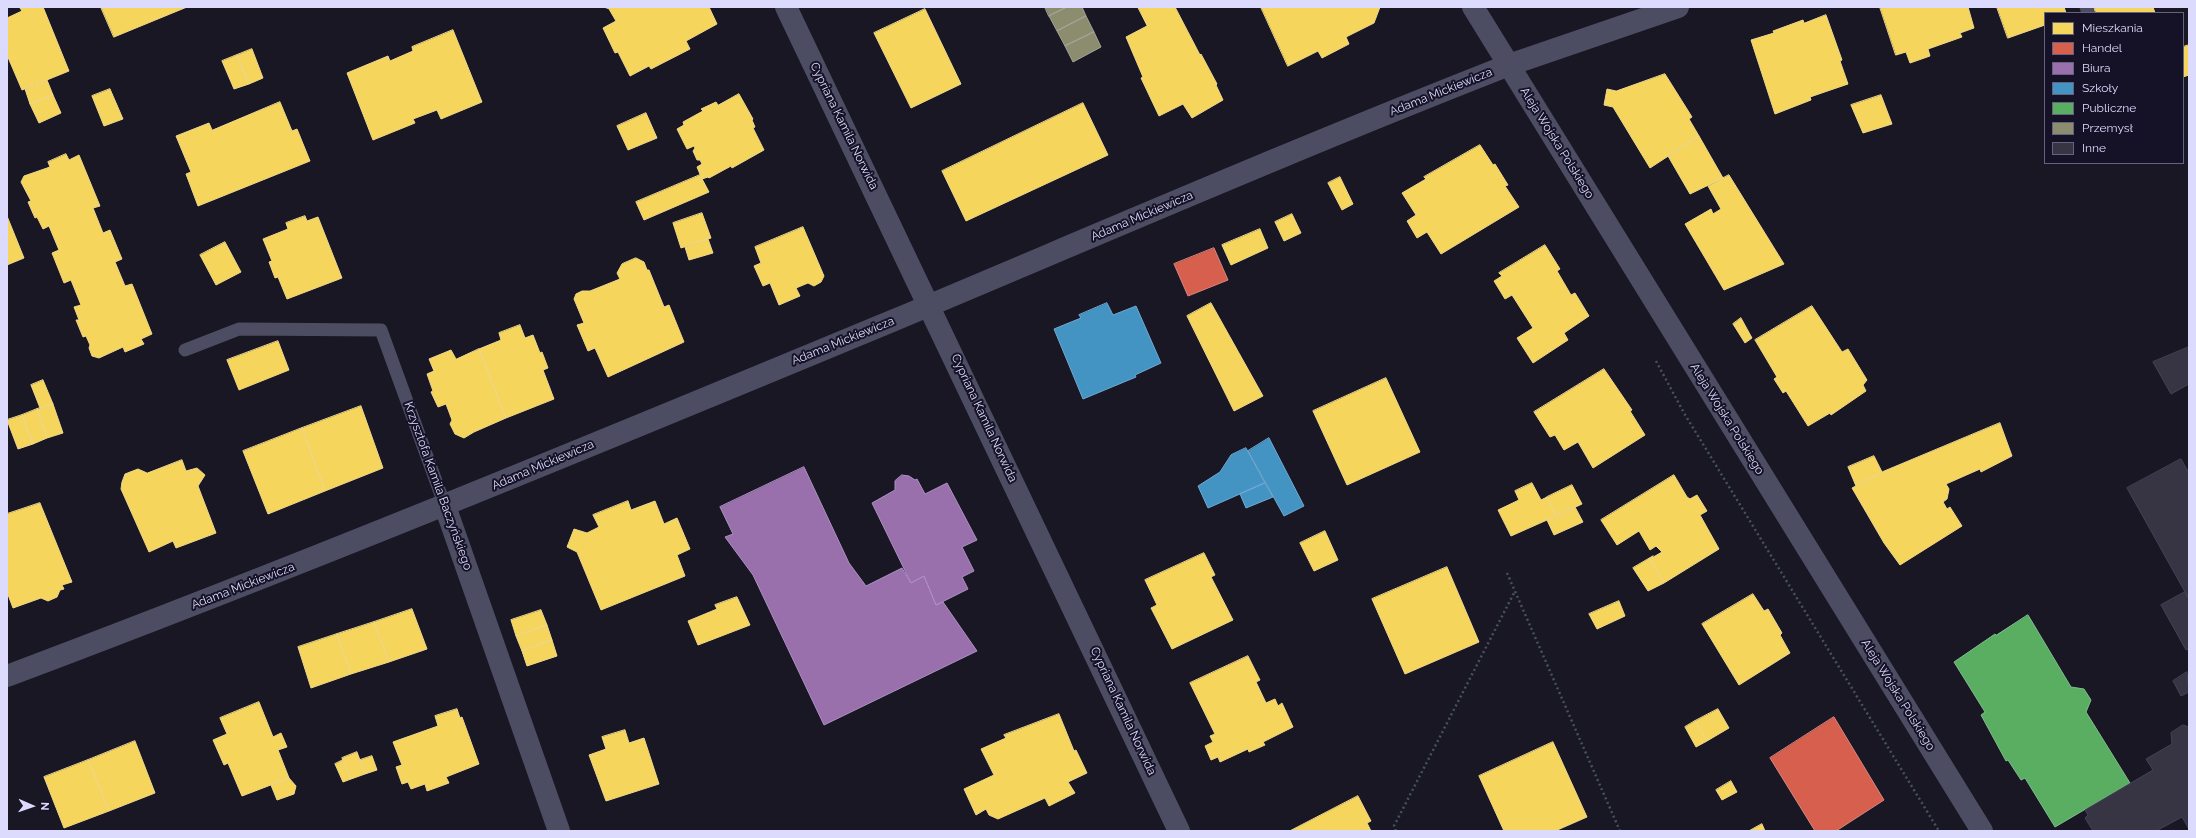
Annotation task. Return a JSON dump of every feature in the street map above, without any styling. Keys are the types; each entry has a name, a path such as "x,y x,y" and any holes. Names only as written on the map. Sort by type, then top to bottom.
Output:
{"street":[{"name":"Cypriana Kamila Norwida","path":"786,7 930,305 1179,831"},
{"name":"Aleja Wojska Polskiego","path":"1473,7 1982,831"},
{"name":"Adama Mickiewicza","path":"7,676 174,613 445,506 930,305 1298,150 1509,65 1678,7"},
{"name":"Krzysztofa Kamila Baczyńskiego","path":"445,506 559,831"}],"lane":[{"name":"Krzysztofa Kamila Baczyńskiego","path":"185,350 239,329 381,330 445,506"}],"path":[{"path":"1655,357 1659,369 1684,413 1939,831"},
{"path":"1507,573 1620,831"},
{"path":"1396,831 1394,826 1515,591"}],"building: Mieszkania":[{"path":"43,7 69,71 22,90 7,55 7,18 22,11 20,8"},
{"path":"101,7 187,7 114,37"},
{"path":"604,7 709,7 717,24 686,41 690,49 651,69 649,66 630,76 618,52 615,53 603,28 616,21 609,9"},
{"path":"1138,7 1175,7 1217,84 1216,85 1223,100 1192,118 1183,104 1159,116 1141,78 1143,77 1126,37 1147,26"},
{"path":"1261,7 1380,7 1374,23 1346,37 1349,44 1322,58 1318,51 1288,66"},
{"path":"1880,7 1968,7 1974,28 1960,33 1962,37 1928,49 1930,56 1910,63 1906,52 1896,55"},
{"path":"1997,7 2064,7 2066,12 2044,12 2044,25 2008,38"},
{"path":"2094,7 2153,7 2155,12 2096,12"},
{"path":"925,9 961,84 911,108 874,33"},
{"path":"1826,15 1842,60 1840,61 1848,84 1810,97 1811,100 1775,114 1751,40 1774,33 1773,31 1803,20 1804,23"},
{"path":"453,30 482,102 441,119 437,110 413,119 415,123 373,140 347,73 388,56 390,61 413,51 412,47"},
{"path":"2189,45 2189,75 2184,77 2184,47"},
{"path":"252,49 263,78 249,84 237,55"},
{"path":"237,55 249,84 234,89 222,61"},
{"path":"1665,74 1692,117 1689,119 1699,136 1650,168 1613,107 1604,105 1607,89 1616,91"},
{"path":"47,80 53,95 30,104 25,89"},
{"path":"110,89 123,119 104,126 92,96"},
{"path":"739,94 753,119 752,120 755,127 753,128 764,150 732,168 731,166 709,178 702,179 697,167 702,164 700,160 697,160 693,151 695,148 694,146 687,149 677,129 684,125 683,122 703,111 701,109 716,102 718,105"},
{"path":"53,95 61,113 39,123 30,104"},
{"path":"1881,95 1892,124 1863,133 1851,105"},
{"path":"280,102 292,131 297,129 310,161 198,206 186,174 191,172 176,136 209,123 212,130"},
{"path":"1083,103 1108,155 966,221 942,171"},
{"path":"646,113 657,138 628,150 617,126"},
{"path":"1699,136 1723,178 1690,194 1668,156"},
{"path":"1480,145 1493,165 1495,164 1508,185 1505,186 1519,207 1441,254 1427,232 1417,238 1407,221 1416,215 1402,193 1426,179 1424,177"},
{"path":"66,154 69,160 79,155 100,206 93,208 103,233 110,230 122,259 115,262 125,286 132,284 152,334 141,339 144,344 125,352 123,347 99,358 92,356 89,348 90,345 86,336 83,337 76,320 79,320 74,307 81,305 71,280 64,283 52,253 59,250 49,226 43,229 37,217 35,218 28,202 31,201 21,182 24,176 50,167 48,162"},
{"path":"700,175 709,192 644,220 636,202"},
{"path":"1729,175 1784,264 1724,290 1685,224 1711,209 1713,214 1721,209 1708,186"},
{"path":"1340,177 1353,204 1342,210 1328,183"},
{"path":"702,213 711,238 681,248 673,223"},
{"path":"1292,214 1301,233 1284,241 1275,222"},
{"path":"7,216 24,258 7,265"},
{"path":"305,216 307,221 318,217 342,278 287,299 278,277 275,278 269,262 272,261 263,239 288,229 286,223"},
{"path":"803,227 824,276 821,282 814,286 808,283 796,288 800,296 779,305 770,283 763,286 754,266 761,263 755,247"},
{"path":"1260,229 1268,248 1231,265 1222,245"},
{"path":"708,239 713,253 689,260 685,247"},
{"path":"225,242 241,272 216,285 200,255"},
{"path":"1545,245 1560,269 1557,271 1571,295 1575,293 1589,316 1564,333 1568,340 1533,363 1517,338 1533,328 1512,295 1505,299 1494,281 1502,276 1499,273"},
{"path":"636,258 644,262 647,270 649,270 664,307 669,305 684,342 608,377 595,348 588,351 577,325 584,323 574,299 576,294 582,291 590,291 620,279 617,273 622,264"},
{"path":"1211,303 1263,396 1234,411 1187,316"},
{"path":"1812,306 1842,352 1848,349 1867,380 1863,385 1866,391 1831,415 1830,413 1808,426 1786,391 1783,393 1774,379 1777,377 1755,340"},
{"path":"1741,318 1752,338 1745,343 1733,324"},
{"path":"520,325 525,338 533,335 540,353 542,352 548,368 543,370 554,399 506,418 479,349 501,340 499,333"},
{"path":"278,341 289,370 239,390 227,360"},
{"path":"479,349 506,418 464,438 455,434 450,424 452,420 446,404 438,407 431,392 433,391 427,374 434,371 429,359 451,350 456,359"},
{"path":"1604,369 1632,410 1630,411 1645,435 1593,468 1578,442 1564,450 1555,435 1550,437 1534,412"},
{"path":"1386,378 1420,452 1347,485 1313,411"},
{"path":"43,380 53,404 40,408 31,385"},
{"path":"53,404 63,433 47,438 37,409"},
{"path":"361,406 383,468 325,491 302,428"},
{"path":"37,409 47,438 33,444 22,415"},
{"path":"22,415 33,444 18,449 7,420"},
{"path":"2000,423 2012,456 1981,472 1980,469 1946,484 1949,489 1947,499 1943,502 1947,509 1950,507 1962,526 1900,565 1884,543 1852,488 1882,472"},
{"path":"302,428 325,491 268,514 243,451"},
{"path":"1874,456 1882,472 1856,486 1848,467"},
{"path":"182,460 186,471 197,468 205,475 198,486 216,533 176,548 173,541 149,552 121,489 122,482 125,474 138,469 147,473"},
{"path":"1674,475 1687,497 1690,499 1697,495 1707,511 1700,515 1719,549 1664,583 1650,559 1662,552 1656,546 1650,550 1639,531 1617,545 1601,520"},
{"path":"1532,483 1541,500 1547,497 1556,516 1511,536 1498,510 1519,500 1515,491"},
{"path":"1572,485 1582,504 1556,516 1547,497"},
{"path":"628,501 631,510 655,501 664,524 677,518 690,549 677,555 685,576 601,610 577,552 567,547 574,529 587,533 599,527 593,515"},
{"path":"40,503 72,582 62,585 64,589 60,590 57,597 48,601 41,598 13,608 7,592 7,514"},
{"path":"1575,507 1583,522 1554,535 1547,520"},
{"path":"1325,531 1338,560 1314,571 1300,543"},
{"path":"1204,553 1215,575 1211,577 1233,620 1172,649 1151,608 1157,605 1145,580"},
{"path":"1653,556 1650,559 1664,583 1648,591 1633,568"},
{"path":"1447,567 1479,642 1405,674 1372,599"},
{"path":"1753,594 1764,611 1768,609 1782,633 1780,635 1790,653 1739,685 1702,624"},
{"path":"737,597 750,625 698,645 688,621 717,609 715,605"},
{"path":"1619,601 1625,616 1597,629 1589,614"},
{"path":"412,609 427,649 389,662 374,622"},
{"path":"541,610 547,625 516,636 511,620"},
{"path":"374,622 389,662 351,674 337,634"},
{"path":"547,625 552,640 522,651 516,636"},
{"path":"337,634 351,674 311,688 298,647"},
{"path":"552,640 557,656 527,666 522,651"},
{"path":"1248,656 1260,680 1256,682 1266,703 1275,699 1278,706 1282,703 1293,727 1263,742 1265,745 1249,752 1248,749 1220,762 1218,757 1211,760 1205,746 1213,742 1210,736 1215,734 1190,683"},
{"path":"259,702 273,737 281,733 287,747 278,750 289,778 242,796 228,763 224,765 213,740 227,734 220,718"},
{"path":"457,709 460,718 462,717 479,764 446,777 449,783 427,791 425,784 411,789 408,782 402,784 396,767 402,765 393,742 438,726 435,716"},
{"path":"1718,709 1729,728 1707,741 1695,721"},
{"path":"1059,714 1074,751 1076,750 1087,773 1068,782 1075,793 1049,806 1045,798 998,819 989,815 986,809 976,815 964,789 994,775 981,749 1006,738 1004,735"},
{"path":"1695,721 1707,741 1696,747 1685,727"},
{"path":"625,730 629,743 644,738 659,784 606,801 589,755 606,749 602,737"},
{"path":"135,741 155,793 109,811 88,760"},
{"path":"1553,742 1587,817 1555,831 1504,831 1479,776"},
{"path":"357,752 365,774 351,779 342,758"},
{"path":"372,756 377,770 365,774 360,760"},
{"path":"88,760 109,811 64,828 44,777"},
{"path":"343,760 351,779 343,782 335,764"},
{"path":"289,778 296,786 294,794 277,800 271,785"},
{"path":"1731,781 1737,792 1722,800 1716,790"},
{"path":"1358,796 1371,821 1367,823 1371,831 1290,831"},
{"path":"1762,824 1765,831 1749,831"}],"building: Handel":[{"path":"1214,248 1228,280 1188,296 1174,264"},
{"path":"1834,717 1884,800 1836,831 1815,831 1770,758"}],"building: Biura":[{"path":"804,467 849,563 866,586 902,568 911,583 924,576 936,605 943,602 977,651 824,725 753,575 725,537 733,534 720,507"},
{"path":"902,475 909,476 915,480 917,479 925,494 947,483 977,540 962,547 974,571 962,577 968,589 936,605 924,576 911,583 872,503 895,490 895,481"}],"building: Szkoły":[{"path":"1107,303 1113,315 1136,306 1161,363 1135,375 1136,377 1083,399 1054,329 1081,318 1079,315"},
{"path":"1269,438 1304,506 1284,516 1248,451"},
{"path":"1246,448 1265,483 1208,508 1198,486 1220,472 1231,455"},
{"path":"1265,483 1273,497 1246,508 1240,494"}],"building: Publiczne":[{"path":"2028,615 2071,687 2084,689 2091,700 2086,712 2130,783 2055,827 2025,778 2021,780 2008,760 2006,761 1981,715 1985,712 1954,662 1995,634 1996,635"}],"building: Przemysł":[{"path":"1045,7 1067,7 1049,16"},
{"path":"1067,7 1082,7 1086,16 1057,31 1049,16"},
{"path":"1086,16 1094,32 1065,46 1057,31"},
{"path":"1094,32 1101,47 1073,62 1065,46"}],"building: Inne":[{"path":"2189,347 2189,384 2171,394 2153,362"},
{"path":"2181,459 2189,473 2189,599 2127,488"},
{"path":"2185,592 2189,599 2189,649 2186,650 2161,605"},
{"path":"2187,672 2189,692 2181,696 2173,681"},
{"path":"2183,725 2189,727 2189,829 2182,817 2156,831 2093,831 2085,818 2088,815 2085,810 2153,770 2146,759 2172,744 2171,733"}]}
